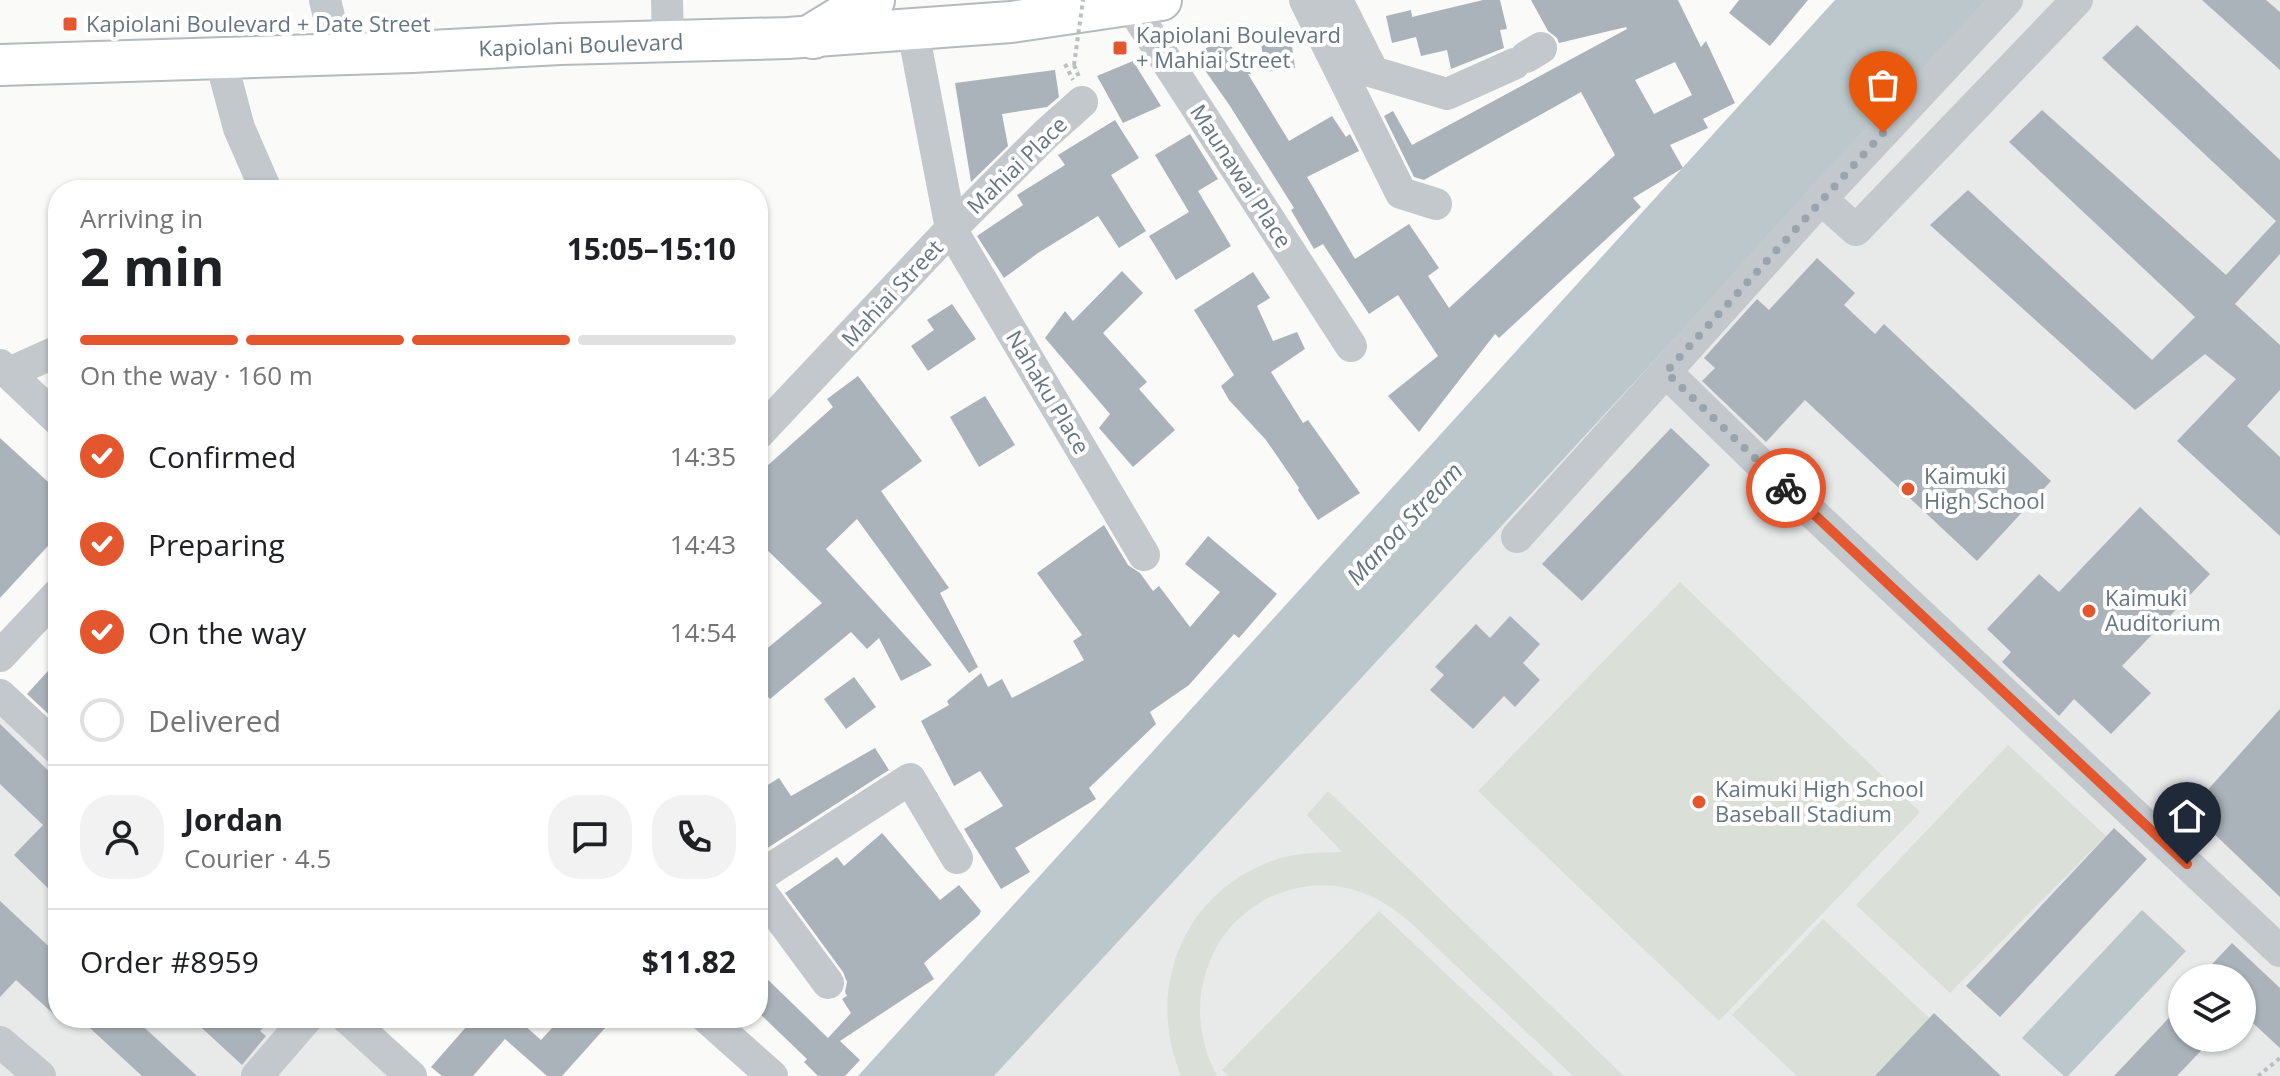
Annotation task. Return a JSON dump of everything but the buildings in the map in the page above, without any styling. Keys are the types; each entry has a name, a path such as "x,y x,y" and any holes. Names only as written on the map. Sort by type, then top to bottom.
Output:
{"highway":[{"path":"813,36 872,0"}],"main road":[{"name":"Kapiolani Boulevard","path":"0,65 913,31 1011,22 1146,3"}],"street":[{"path":"325,0 338,54"},
{"path":"667,0 668,41"},
{"path":"1305,0 1401,193 1436,204"},
{"path":"1337,0 1373,72 1447,94 1527,56"},
{"path":"1517,537 1821,199 2007,0"},
{"path":"1821,199 1856,230 2077,0"},
{"name":"Maunawai Place","path":"1146,3 1351,346"},
{"name":"Mahiai Street","path":"768,423 951,229 913,31"},
{"path":"220,57 239,128 262,180"},
{"name":"Mahiai Place","path":"951,229 1082,102"},
{"name":"Nahaku Place","path":"951,229 1144,555"},
{"path":"48,354 4,369 48,411"},
{"path":"1666,372 2280,951"},
{"path":"0,656 48,605"},
{"path":"0,695 48,740"},
{"path":"768,871 910,779 957,858"},
{"path":"768,902 828,983"},
{"path":"257,1076 298,1028"},
{"path":"358,1028 411,1076"},
{"path":"718,1028 772,1076"},
{"path":"0,1042 40,1076"}],"path":[{"path":"1074,65 1083,0"},
{"path":"2258,1076 2280,1058"}],"shaded area":[{"name":"Kaimuki High School","path":"1987,0 2280,0 2280,1076 994,1076"},
{"name":"Kaimuki High School Baseball Stadium","path":"1680,582 1920,812 1719,1021 1478,791"},
{"path":"0,713 48,754 48,1028 358,1028 411,1076 0,1076"},
{"path":"2008,745 2106,836 1950,993 1856,905"},
{"path":"1328,791 1624,1076 1573,1076 1403,916 1356,890 1318,885 1293,889 1268,898 1245,913 1226,933 1209,964 1201,996 1204,1044 1217,1076 1181,1076 1171,1042 1168,1008 1171,976 1181,944 1197,916 1220,892 1248,872 1289,856 1342,852 1307,815"},
{"path":"1379,911 1555,1076 1229,1076 1222,1070"},
{"path":"1823,919 1940,1028 1895,1076 1797,1076 1732,1015"}],"water":[{"name":"Manoa Stream","path":"1835,0 1987,0 994,1076 858,1076"},
{"path":"2142,910 2186,951 2174,964 2168,964 2168,970 2068,1076 2064,1076 2022,1038"}],"way so far":[{"path":"1786,488 1666,372 1883,133"}],"place":[{"name":"Kapiolani Boulevard + Date Street","path":"70,24"},
{"name":"Kapiolani Boulevard + Mahiai Street","path":"1120,48"},
{"name":"Kaimuki High School","path":"1908,489"},
{"name":"Kaimuki Auditorium","path":"2089,611"},
{"name":"Kaimuki High School Baseball Stadium","path":"1699,802"}],"route":[{"path":"1786,488 2187,864"}]}
